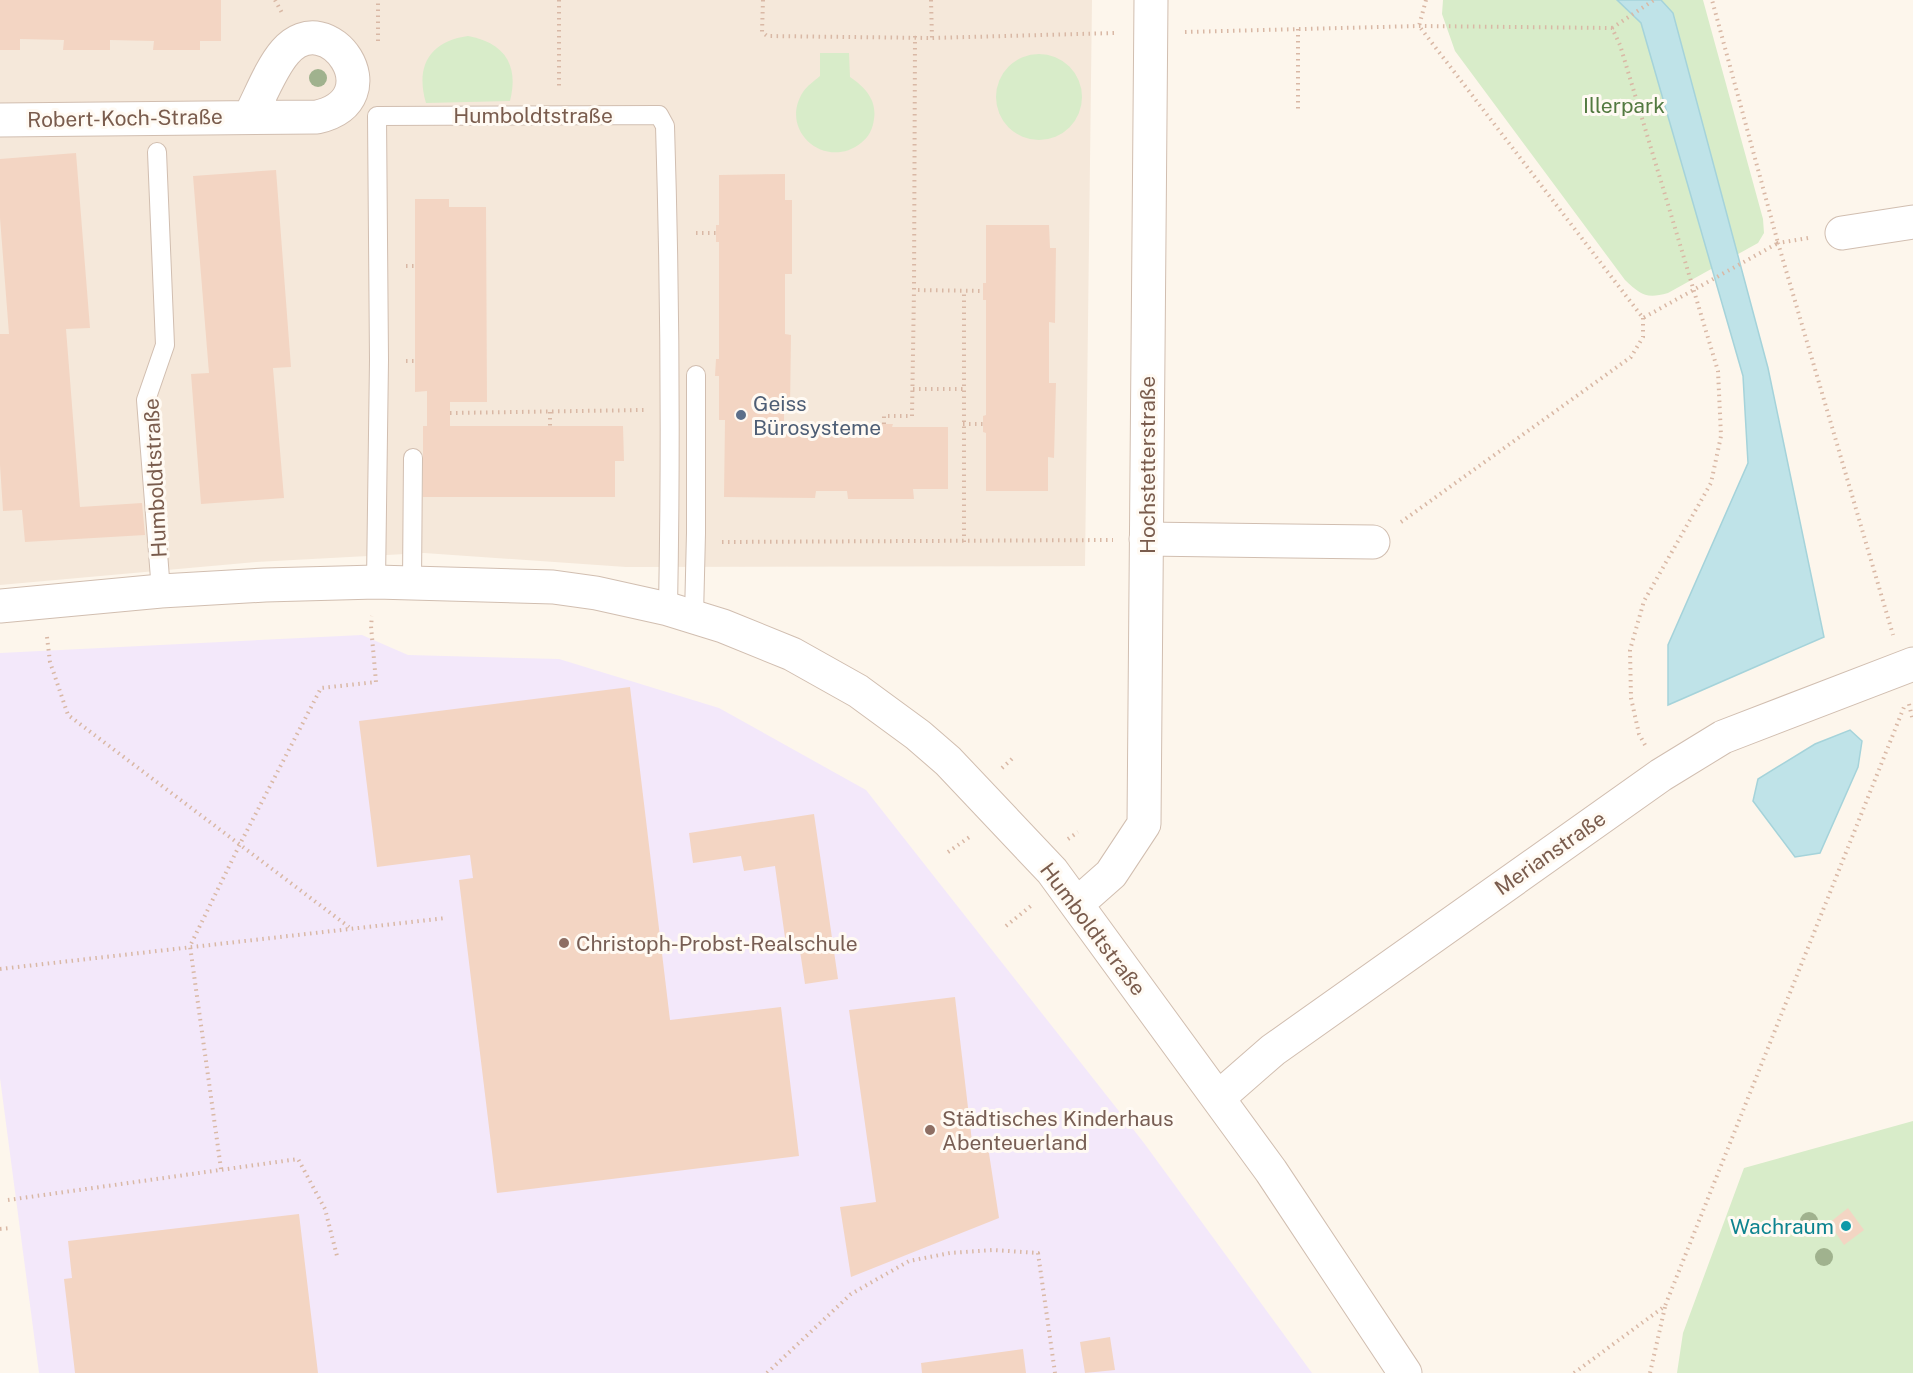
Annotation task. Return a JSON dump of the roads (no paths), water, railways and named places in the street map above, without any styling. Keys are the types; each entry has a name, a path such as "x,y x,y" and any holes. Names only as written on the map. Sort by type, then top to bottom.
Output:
{"street":[{"name":"Hochstetterstraße","path":"1077,904 1111,874 1144,824 1151,0"},
{"name":"Robert-Koch-Straße","path":"0,120 250,116"},
{"path":"1842,233 1913,222"},
{"path":"1146,539 1373,542"},
{"name":"Humboldtstraße","path":"0,606 160,591 265,585 376,582 553,587 606,594 681,613 756,638 792,654 858,691 918,735 948,761 1052,871 1271,1171 1405,1373"},
{"name":"Merianstraße","path":"1218,1098 1273,1050 1661,775 1723,737 1908,666"}],"lane":[{"name":"Humboldtstraße","path":"376,582 379,360 377,116 659,115 665,126 670,409 681,613"},
{"name":"Humboldtstraße","path":"157,152 165,345 146,400 160,591"},
{"path":"681,613 696,542 696,375"},
{"path":"412,458 412,583"}],"water":[{"path":"1617,0 1661,0 1673,13 1768,368 1824,637 1668,705 1668,645 1748,463 1743,376 1641,23"},
{"path":"1850,730 1862,741 1858,767 1820,853 1795,857 1753,801 1758,779 1815,744"}],"place":[{"name":"Geiss Bürosysteme","path":"741,415"},
{"name":"Christoph-Probst-Realschule","path":"564,943"},
{"name":"Städtisches Kinderhaus Abenteuerland","path":"930,1130"},
{"name":"Wachraum","path":"1846,1226"}],"park label":[{"name":"Illerpark","path":"1624,105"}]}
